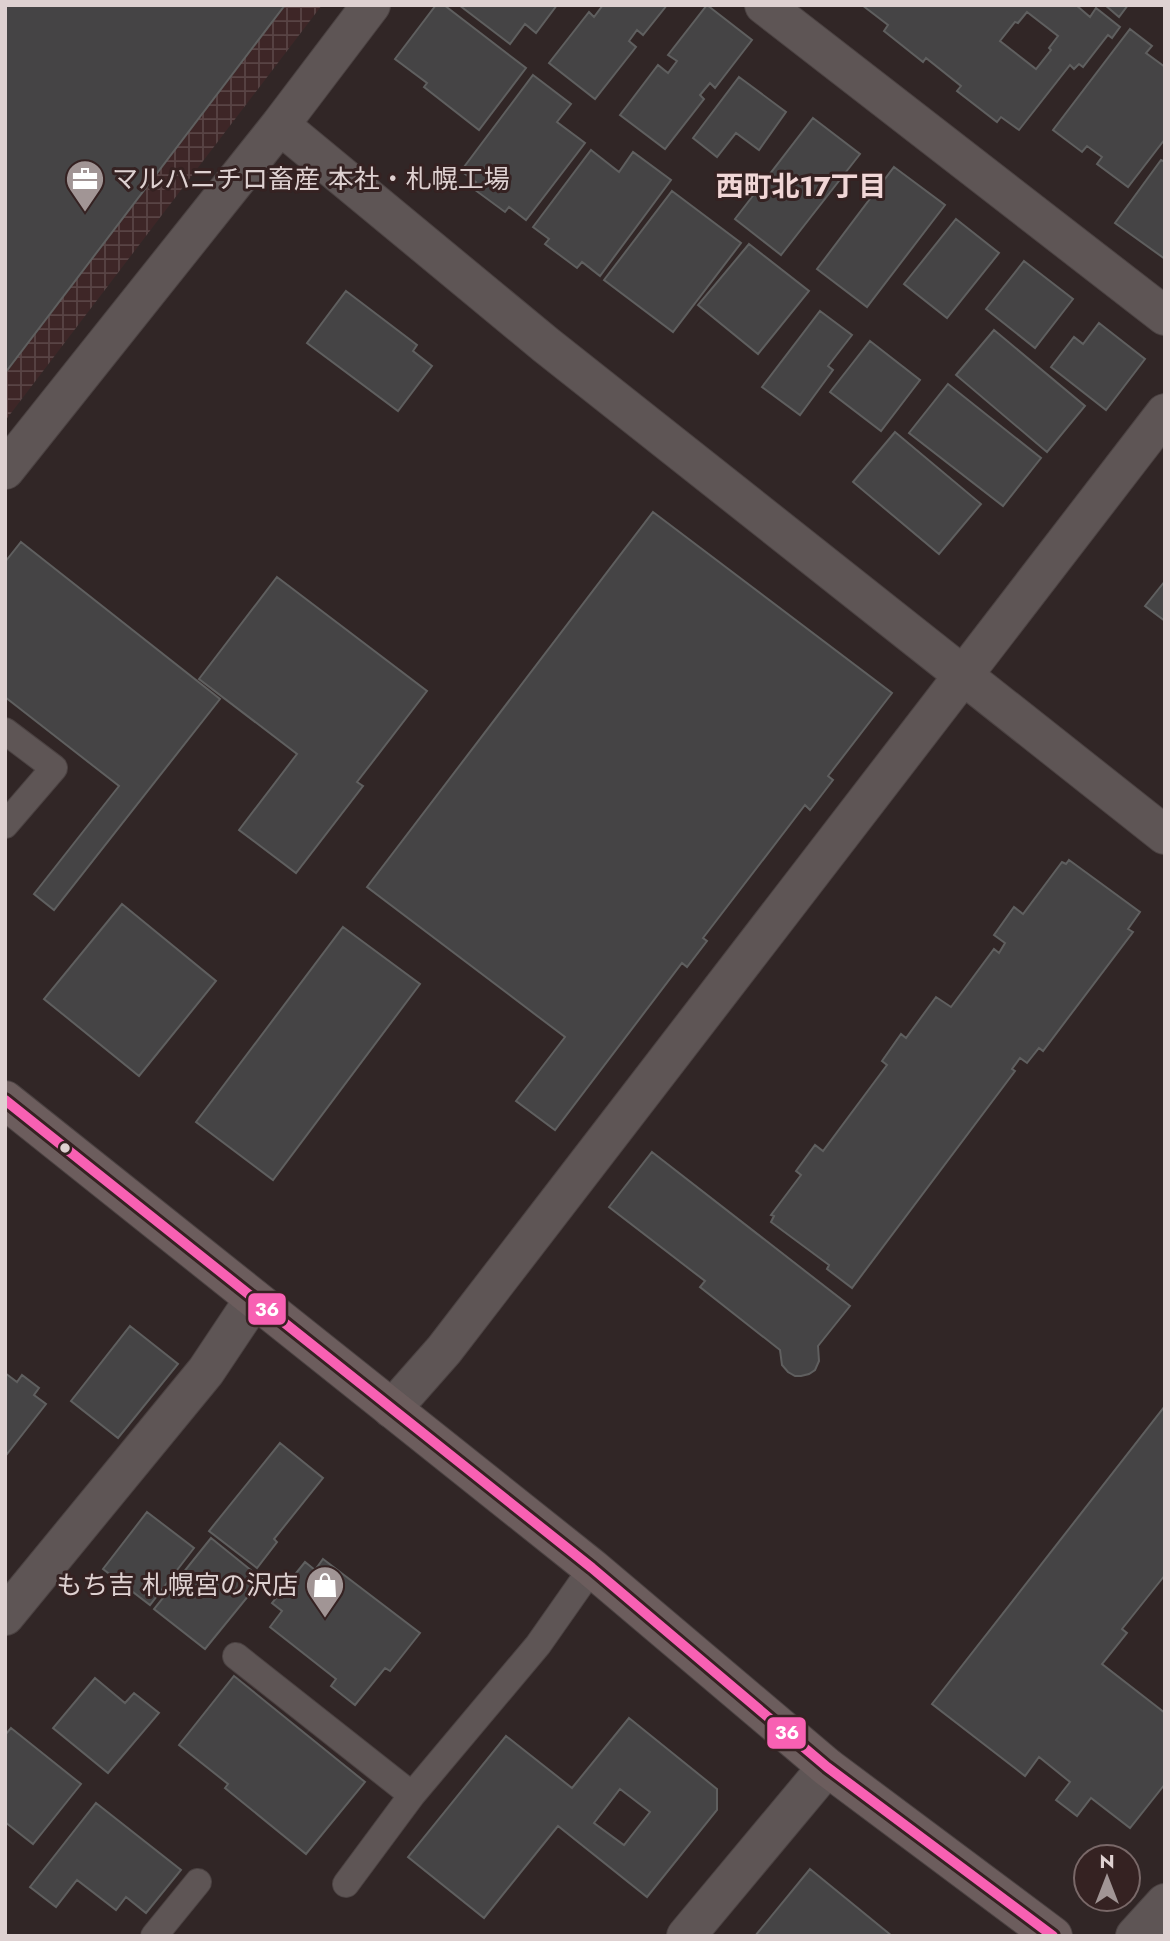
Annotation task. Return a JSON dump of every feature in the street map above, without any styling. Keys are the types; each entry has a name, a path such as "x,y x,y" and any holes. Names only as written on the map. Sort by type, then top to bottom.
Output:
{"main road":[{"path":"5,1100 592,1568 827,1767 1053,1936"}],"street":[{"path":"5,470 280,125 371,5"},
{"path":"764,5 1165,316"},
{"path":"280,125 546,345 1165,835"},
{"path":"392,1409 452,1339 1165,413"},
{"path":"5,1616 206,1371 254,1299"},
{"path":"686,1936 827,1767"},
{"path":"1135,1936 1165,1903"}],"lane":[{"path":"5,731 54,768 5,825"},
{"path":"346,1884 412,1795 538,1645 592,1568"},
{"path":"236,1656 412,1795"},
{"path":"155,1936 198,1882"}],"shaded area":[{"name":"マルハニチロ畜産 本社・札幌工場","path":"5,5 322,5 5,421"}],"building":[{"name":"マルハニチロ畜産 本社・札幌工場","path":"5,5 285,5 5,373"},
{"path":"436,5 444,5 526,68 479,130 424,87 427,83 395,59"},
{"path":"459,5 557,5 536,33 525,24 510,44"},
{"path":"603,5 667,5 643,35 637,30 629,41 636,47 595,99 549,63 589,12 594,17"},
{"path":"707,5 752,40 715,88 710,83 700,95 704,99 665,149 620,115 658,65 668,73 677,61 668,55"},
{"path":"862,5 1076,5 1090,17 1096,8 1120,27 1112,38 1108,35 1083,67 1079,64 1074,69 1070,65 1019,130 1001,117 997,122 957,91 961,86 926,58 923,62 884,31 888,25","holes":["1027,12 1058,36 1036,69 1000,41"]},
{"path":"1105,5 1128,5 1119,17"},
{"path":"1130,29 1152,46 1146,53 1165,67 1165,139 1128,187 1097,164 1102,157 1087,146 1082,152 1053,130"},
{"path":"533,75 571,104 557,122 585,143 526,220 509,207 505,212 471,187 476,182 461,171"},
{"path":"739,77 786,112 759,150 736,133 717,157 693,138"},
{"path":"813,118 860,154 781,255 735,219"},
{"path":"591,150 619,172 633,152 671,180 600,276 582,262 577,268 545,244 549,239 533,227"},
{"path":"1161,160 1165,162 1165,259 1115,223"},
{"path":"894,167 945,205 867,307 817,269"},
{"path":"672,191 741,243 673,332 604,280"},
{"path":"956,219 999,253 947,318 904,284"},
{"path":"749,244 809,291 758,354 698,305"},
{"path":"1024,261 1073,299 1035,348 986,309"},
{"path":"346,291 417,345 413,351 432,366 398,411 307,343"},
{"path":"820,311 852,335 828,366 833,370 800,415 762,387"},
{"path":"1099,323 1145,359 1106,410 1051,367 1074,337 1083,344"},
{"path":"994,330 1085,406 1047,452 956,375"},
{"path":"870,341 920,380 881,431 830,392"},
{"path":"948,384 1041,458 1003,506 909,433"},
{"path":"895,432 981,504 939,554 853,482"},
{"path":"653,512 892,693 828,776 833,780 810,810 805,805 703,938 707,941 687,967 682,963 555,1130 516,1101 565,1037 367,887"},
{"path":"21,542 220,699 54,910 34,894 119,786 5,697 5,562"},
{"path":"277,577 427,691 357,782 363,786 296,873 239,830 297,754 199,679"},
{"path":"1165,581 1165,621 1145,606"},
{"path":"1069,860 1140,912 1128,929 1133,932 1043,1051 1039,1048 1027,1063 1020,1058 1012,1069 1015,1071 852,1288 827,1269 829,1265 771,1222 774,1216 771,1215 801,1175 796,1171 815,1145 823,1151 887,1065 882,1061 901,1034 906,1038 936,997 951,1007 994,949 999,953 1005,943 994,935 1014,907 1023,914 1062,862 1066,864"},
{"path":"122,904 216,981 139,1076 44,999"},
{"path":"343,927 420,984 273,1180 196,1122"},
{"path":"652,1152 850,1306 818,1346 819,1361 815,1370 801,1376 788,1372 782,1365 780,1350 700,1287 705,1281 609,1207"},
{"path":"130,1326 178,1364 118,1438 71,1401"},
{"path":"5,1373 17,1382 22,1375 39,1388 34,1395 46,1404 7,1454 5,1452"},
{"path":"1165,1406 1165,1575 1122,1629 1127,1633 1102,1664 1165,1713 1165,1784 1130,1828 1091,1798 1077,1816 1056,1800 1070,1782 1039,1757 1025,1776 932,1704"},
{"path":"280,1443 323,1478 274,1539 277,1542 257,1568 209,1531"},
{"path":"147,1512 194,1548 150,1605 103,1569"},
{"path":"211,1538 262,1579 205,1649 154,1609"},
{"path":"323,1559 420,1633 390,1671 385,1668 355,1705 331,1686 336,1679 270,1627 282,1611 272,1603 305,1562 315,1570"},
{"path":"234,1676 365,1782 306,1854 225,1788 228,1784 179,1745"},
{"path":"95,1678 125,1703 134,1693 159,1713 108,1773 53,1728"},
{"path":"629,1718 717,1789 717,1810 647,1897 558,1826 484,1918 408,1857 506,1736 572,1788","holes":["620,1789 650,1812 624,1845 594,1823"]},
{"path":"11,1728 81,1784 33,1844 5,1822 5,1735"},
{"path":"96,1803 181,1870 146,1913 126,1897 116,1910 77,1880 56,1907 30,1887"},
{"path":"810,1869 892,1936 755,1936"}],"transit line":[{"name":"36","path":"5,1100 592,1568 827,1767 1053,1936"}],"place":[{"name":"マルハニチロ畜産 本社・札幌工場","path":"85,213"},
{"name":"もち吉 札幌宮の沢店","path":"325,1619"}],"district":[{"name":"西町北17丁目","path":"801,186"}]}
